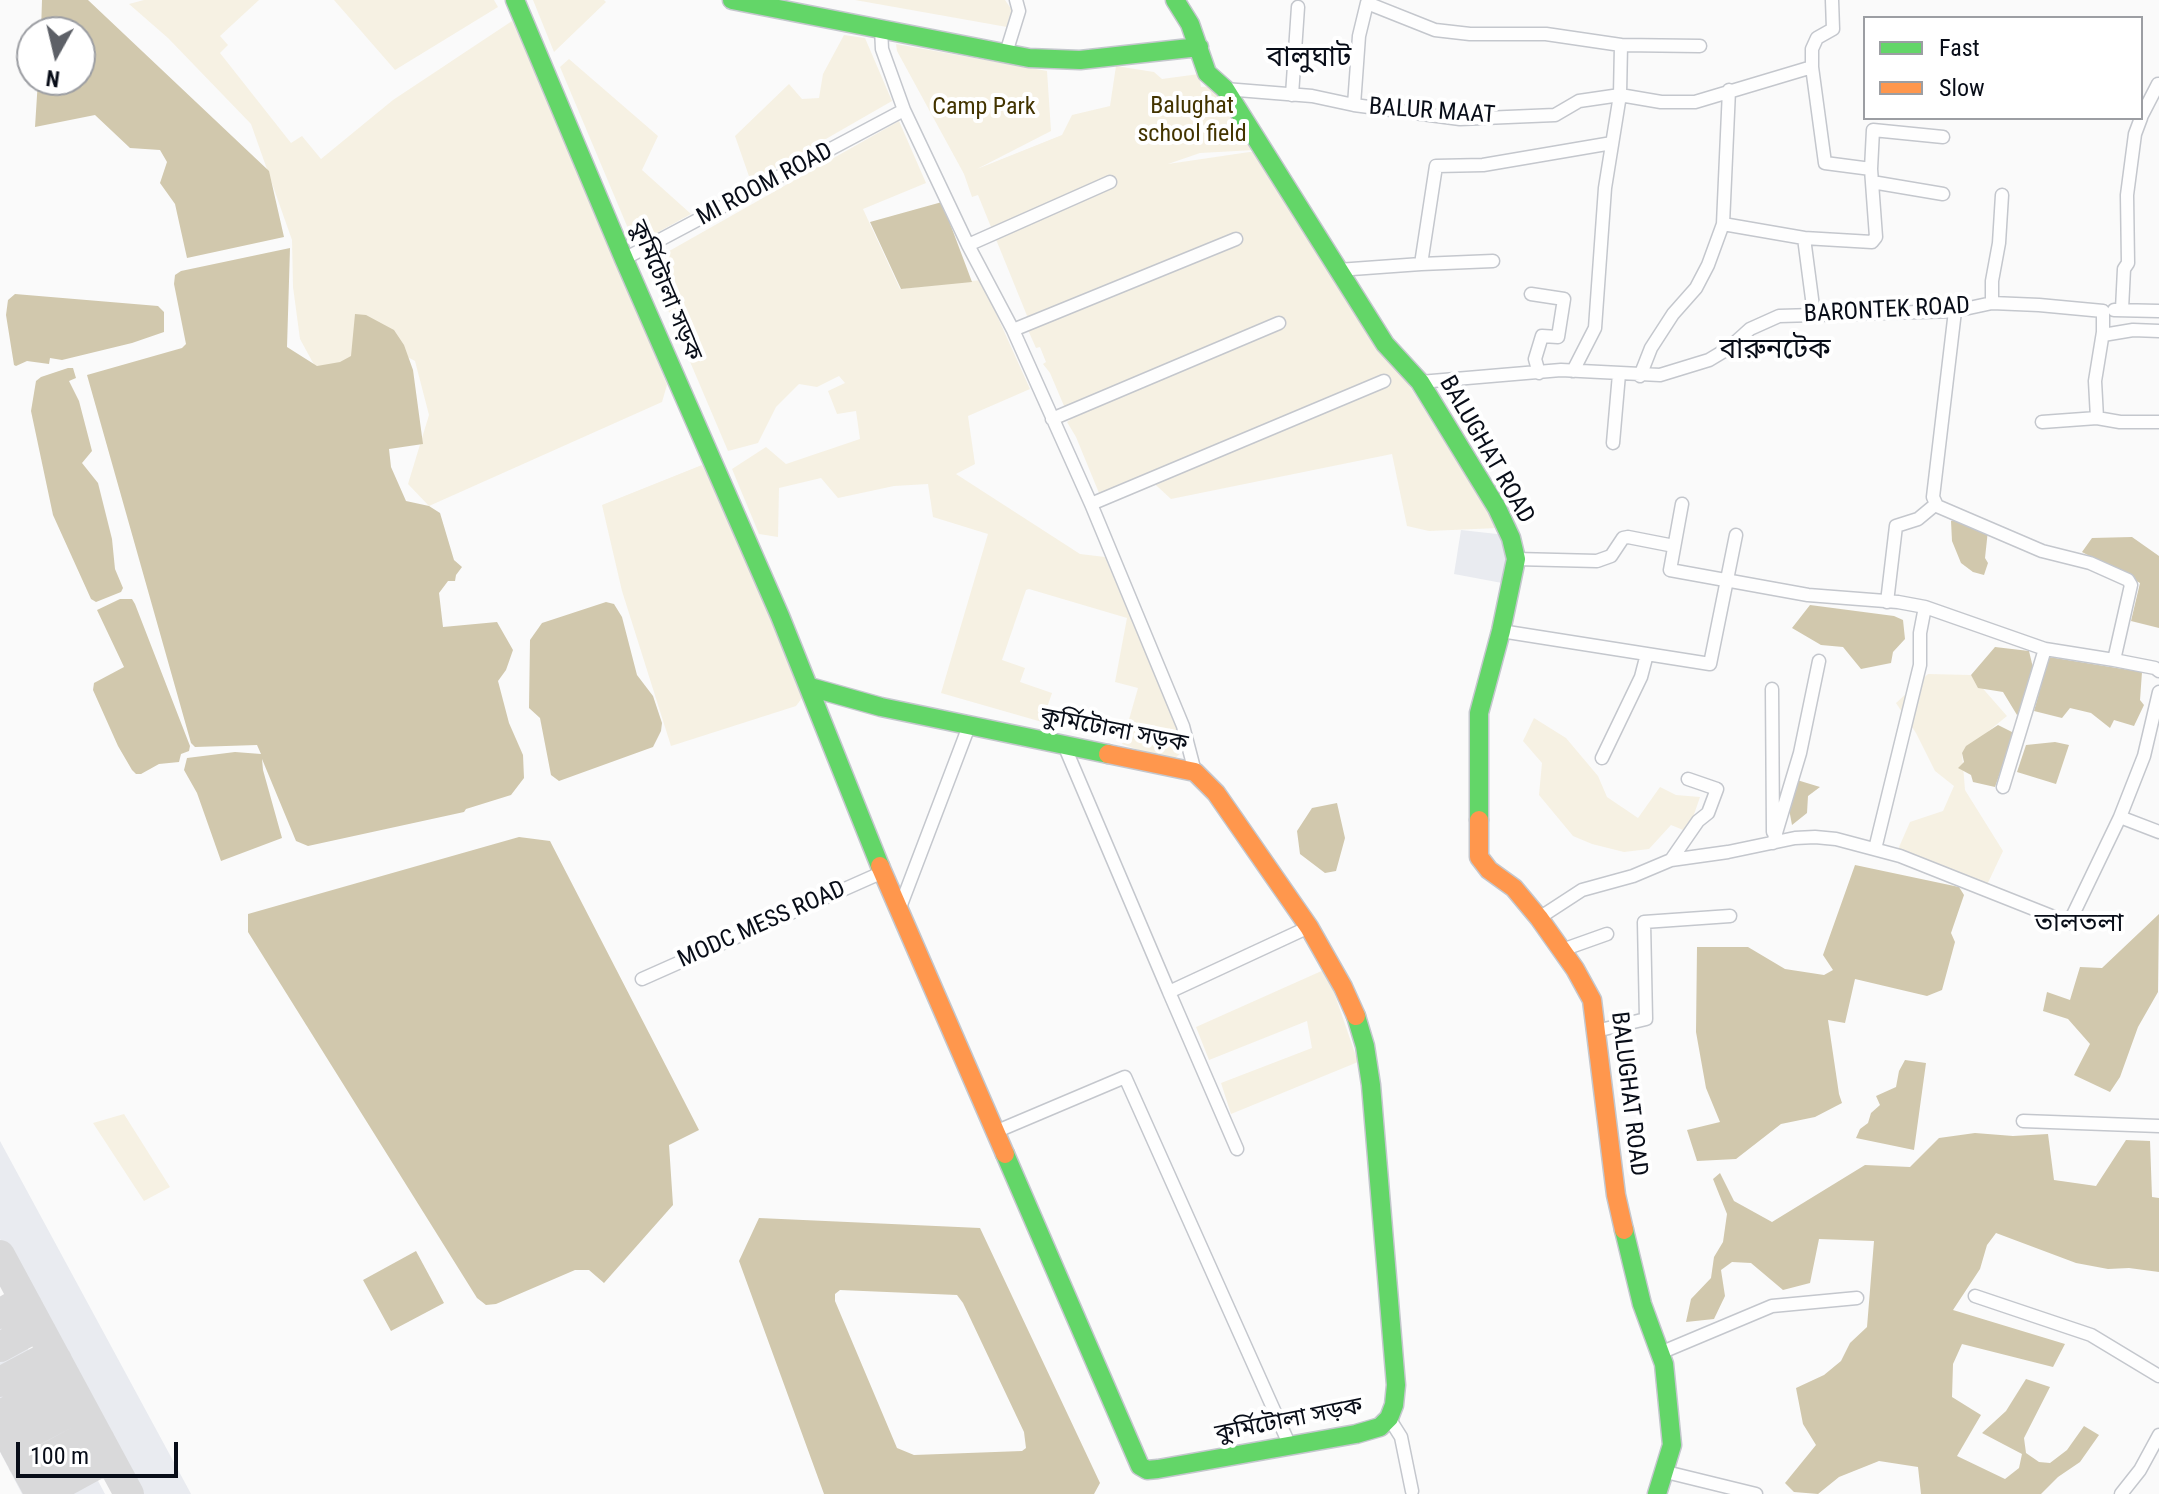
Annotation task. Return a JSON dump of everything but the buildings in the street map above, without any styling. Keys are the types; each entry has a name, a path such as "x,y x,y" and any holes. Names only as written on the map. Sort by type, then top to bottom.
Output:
{"street":[{"name":"কুর্মিটোলা সড়ক","path":"515,0 810,687 899,910 1140,1466 1147,1470 1158,1469 1367,1432 1380,1427 1389,1418 1396,1385 1383,1211 1367,1059 1356,1016 1309,927 1216,793 1195,772 881,707 810,687"},
{"path":"732,0 1029,58 1080,60 1199,47"},
{"path":"1006,53 1019,11 1016,0"},
{"name":"BALUGHAT ROAD","path":"1175,0 1190,24 1207,73 1225,89 1385,344 1420,382 1497,508 1511,538 1516,559 1479,713 1479,857 1489,870 1514,888 1539,918 1592,1000 1616,1195 1642,1304 1664,1364 1672,1445 1657,1494"},
{"path":"1832,0 1833,29 1817,38 1812,49 1825,163 1943,194"},
{"path":"1354,105 1359,36 1367,3 1435,30 1470,34 1546,34 1621,45 1700,46"},
{"path":"1292,95 1298,7"},
{"path":"881,28 882,49 904,110 968,245 1013,330 1091,504 1183,726 1195,772"},
{"path":"1573,371 1595,328 1605,188 1620,95 1621,45"},
{"name":"BALUR MAAT","path":"1225,89 1475,119 1555,115 1579,101 1620,95 1661,102 1695,102 1812,67"},
{"path":"2143,114 2158,84"},
{"path":"1640,376 1651,348 1702,277 1723,224 1729,90"},
{"name":"MI ROOM ROAD","path":"624,259 904,110"},
{"path":"2122,309 2124,269 2128,263 2127,195 2135,134 2140,120"},
{"path":"1723,224 1804,238 1875,240 1871,175 1874,124 1943,137"},
{"path":"1421,264 1435,166 1483,165 1612,143"},
{"path":"968,245 1110,182"},
{"path":"1992,303 2002,195"},
{"path":"1804,238 1814,314"},
{"path":"1013,330 1236,239"},
{"path":"1338,270 1493,261"},
{"path":"1531,294 1564,299 1558,337 1542,336 1535,359 1539,373"},
{"name":"BARONTEK ROAD","path":"1420,382 1573,371 1640,376 1668,373 1709,360 1729,348 1750,329 1779,316 1955,311 1992,303 2103,311 2159,311"},
{"path":"1955,311 1933,497 1936,504 2042,551 2090,563 2128,580 2131,585 2114,660"},
{"path":"2097,418 2095,381 2103,335 2103,311"},
{"path":"1052,419 1279,323"},
{"path":"2103,335 2133,330 2159,331"},
{"path":"1613,443 1619,374"},
{"path":"1091,504 1384,381"},
{"path":"2042,422 2097,418 2120,422 2159,422"},
{"path":"1682,504 1670,570 1808,595 1925,607 2045,649 2159,671"},
{"path":"1887,602 1896,526 1918,519 1936,504"},
{"path":"1501,631 1710,664 1736,535"},
{"path":"1516,559 1597,561 1611,556 1623,538 1628,537 1674,546"},
{"path":"1875,849 1920,665 1920,633 1925,607"},
{"path":"2003,787 2045,649"},
{"path":"1602,758 1641,677 1647,654"},
{"path":"1773,843 1800,753 1819,661"},
{"path":"1772,689 1773,843"},
{"path":"1539,918 1582,890 1633,876 1671,860 1815,837 1875,849 1954,876 2069,923 2120,817 2144,756 2159,692"},
{"path":"899,910 969,726"},
{"path":"1064,745 1237,1149"},
{"path":"1671,860 1698,821 1708,813 1717,789 1688,779"},
{"path":"2120,817 2159,832"},
{"name":"MODC MESS ROAD","path":"642,979 883,872"},
{"path":"1596,1031 1646,1019 1644,922 1730,916"},
{"path":"1169,992 1309,927"},
{"path":"1562,950 1607,934"},
{"path":"995,1132 1125,1077 1290,1446"},
{"path":"2023,1121 2159,1126"},
{"path":"1975,1296 2091,1335 2159,1376"},
{"path":"1660,1353 1772,1306 1857,1298"},
{"path":"1389,1418 1401,1437 1412,1491"},
{"path":"2121,1494 2140,1470 2159,1435"},
{"path":"1666,1472 1756,1494"}],"shaded area":[{"path":"42,0 88,0 269,171 284,237 187,258 175,204 160,183 167,162 160,150 130,148 95,115 35,127 37,96 96,96 96,16 42,16"},
{"path":"942,202 972,282 901,289 870,222"},
{"path":"290,248 287,347 317,366 340,362 351,356 355,314 366,315 394,330 404,345 413,370 423,444 389,449 391,467 406,501 429,506 440,513 454,560 462,567 455,581 448,581 439,593 443,627 497,622 513,650 506,670 498,681 509,723 523,755 524,778 511,795 464,812 308,846 296,841 262,759 282,838 221,861 197,793 184,770 187,758 235,752 261,754 257,745 195,747 191,743 87,375 182,348 186,344 174,284 175,275 181,271"},
{"path":"15,294 158,306 164,312 164,332 62,360 50,358 49,364 27,361 16,366 6,315 8,300"},
{"path":"73,368 76,378 69,381 79,401 92,451 82,463 98,483 112,539 115,569 123,588 121,592 96,602 91,599 53,515 31,411 36,381"},
{"path":"1958,520 1988,530 1985,558 1988,563 1984,575 1973,572 1961,563 1952,541 1951,521"},
{"path":"1461,530 1506,535 1510,572 1502,583 1454,574"},
{"path":"2132,537 2159,556 2159,628 2131,621 2140,583 2082,552 2092,538"},
{"path":"120,599 132,599 135,604 190,746 189,751 181,754 179,762 159,764 141,774 132,770 118,746 93,690 94,683 124,667 97,610"},
{"path":"606,602 614,604 622,617 637,675 653,696 662,723 661,731 653,747 559,781 551,775 540,718 529,708 530,640 542,623"},
{"path":"1810,605 1894,616 1903,620 1905,639 1893,652 1891,663 1861,669 1843,647 1821,645 1792,628"},
{"path":"1995,647 2029,651 2034,672 2022,712 2017,715 2003,692 1978,688 1971,675"},
{"path":"2049,657 2142,672 2140,700 2144,705 2134,726 2114,720 2110,728 2091,713 2070,708 2062,718 2034,711"},
{"path":"1998,725 2014,733 1995,787 1973,782 1971,775 1958,768 1964,762 1962,753 1966,746"},
{"path":"2055,742 2069,745 2056,784 2017,772 2026,745"},
{"path":"1797,780 1820,787 1808,796 1807,813 1792,825 1789,809"},
{"path":"1337,803 1345,838 1336,871 1325,873 1300,854 1297,831 1312,808"},
{"path":"519,837 550,841 699,1130 669,1145 673,1205 604,1283 589,1270 575,1270 496,1304 486,1305 477,1298 248,932 248,914"},
{"path":"1855,865 1959,887 1964,895 1951,933 1955,942 1942,990 1927,996 1855,979 1845,1023 1828,1020 1842,1103 1815,1117 1781,1124 1736,1159 1697,1161 1687,1130 1720,1122 1706,1088 1696,1032 1697,947 1748,947 1785,969 1824,975 1833,970 1823,955"},
{"path":"2159,914 2158,992 2138,1027 2120,1077 2110,1092 2074,1075 2090,1044 2068,1019 2043,1011 2047,992 2070,1000 2080,967 2102,968"},
{"path":"1905,1060 1926,1063 1914,1150 1856,1138 1860,1129 1868,1123 1871,1113 1880,1105 1876,1096 1896,1087"},
{"path":"1975,1133 2013,1136 2048,1134 2054,1180 2096,1186 2126,1140 2150,1141 2152,1197 2159,1198 2159,1272 2108,1269 2076,1263 1996,1233 1987,1245 1980,1269 1953,1310 2065,1344 2053,1367 1962,1344 1953,1364 1952,1397 1981,1415 1957,1456 2005,1479 2019,1468 2022,1454 1982,1433 2006,1411 2026,1379 2050,1387 2024,1438 2026,1453 2039,1462 2050,1463 2067,1450 2084,1426 2099,1435 2080,1462 2041,1494 1921,1494 1918,1467 1879,1461 1839,1477 1818,1494 1794,1492 1785,1483 1816,1445 1803,1424 1796,1388 1824,1375 1841,1361 1850,1343 1867,1327 1874,1241 1819,1239 1810,1283 1783,1290 1751,1263 1732,1262 1721,1270 1725,1296 1714,1319 1686,1322 1691,1299 1711,1278 1714,1257 1723,1242 1727,1214 1713,1179 1720,1173 1734,1201 1772,1222 1865,1165 1910,1167 1939,1138"},
{"path":"0,1141 191,1494 134,1494 0,1239"},
{"path":"759,1218 980,1228 1100,1483 1094,1494 824,1494 739,1261","holes":["840,1290 957,1295 1024,1432 1026,1448 1022,1451 914,1455 897,1448 835,1301 835,1294"]},
{"path":"416,1251 444,1303 391,1331 363,1280"},
{"path":"0,1296 105,1494 22,1494 0,1452"}],"green space":[{"path":"144,0 259,0 220,36 228,45 220,53 291,143 302,136 321,159 393,100 512,21 578,162 667,385 662,402 429,506 408,484 429,415 415,361 368,336 363,372 318,372 300,339 293,287 292,240 251,124 168,38 129,4"},
{"path":"334,0 494,0 498,7 395,70"},
{"path":"533,0 604,0 606,2 554,52"},
{"path":"855,0 1005,0 1016,16 1007,27"},
{"path":"844,35 865,38 892,101 751,182 735,136 789,84 802,99 819,98 823,74"},
{"path":"896,44 1047,71 1051,131 977,169 1062,135 1072,115 1110,106 1116,66 1154,72 1162,79 1199,74 1201,87 1215,86 1255,150 1200,153 1168,164 1263,150 1498,528 1429,531 1407,526 1392,454 1171,499 1145,475 1099,493 1067,422 1070,420 1050,373 1043,364 1046,362 1040,347 1036,348 1028,330 1032,328 978,195 972,197 964,174"},
{"path":"569,59 658,136 642,170 691,214 635,245 560,67"},
{"path":"899,121 926,183 863,209 900,289 981,280 1030,389 968,416 975,464 956,474 1080,554 1105,557 1186,748 1171,762 1122,744 1138,688 1115,682 1127,618 1026,590 1002,660 1025,668 1020,682 1052,693 1042,722 941,693 988,534 933,517 928,484 894,486 838,498 821,478 779,488 778,537 759,534 732,469 766,447 786,464 860,439 856,411 837,414 828,391 845,383 839,376 817,387 799,384 776,407 758,443 728,451 648,263"},
{"path":"702,465 744,546 792,673 805,694 796,706 671,746 622,591 602,505"},
{"path":"1928,674 1971,675 2007,716 1962,753 1965,790 2003,851 1986,887 1896,854 1910,822 1943,811 1954,786 1935,771 1916,733 1896,703"},
{"path":"1534,718 1566,738 1598,776 1607,797 1638,818 1660,787 1676,795 1700,797 1688,832 1671,825 1649,849 1624,852 1573,836 1539,795 1542,763 1523,741"},
{"path":"1326,969 1358,1062 1231,1114 1221,1083 1312,1048 1307,1021 1209,1060 1196,1027"},
{"path":"124,1114 170,1187 144,1201 93,1123"}],"taxiway":[{"path":"0,1255 129,1494"},
{"path":"0,1314 17,1304 27,1305"},
{"path":"0,1347 31,1330 41,1331"},
{"path":"0,1382 45,1358 57,1360"},
{"path":"2,1423 8,1411 58,1385 72,1389"},
{"path":"8,1435 22,1437 71,1411 85,1413"},
{"path":"0,1420 40,1494"},
{"path":"23,1463 36,1464 86,1437 100,1440"},
{"path":"38,1490 50,1490 99,1463 113,1465"}],"traffic: fast":[{"path":"515,0 780,616 880,866"},
{"path":"732,0 1029,58 1080,60 1199,47"},
{"path":"1175,0 1190,24 1207,73 1225,89 1385,344 1420,382 1497,508 1511,538 1516,559 1479,713 1479,820"},
{"path":"810,687 881,707 1108,754"},
{"path":"1005,1154 1140,1466 1147,1470 1158,1469 1356,1434 1380,1427 1389,1418 1394,1405 1396,1385 1371,1085 1365,1046 1356,1016"},
{"path":"1624,1230 1642,1304 1664,1364 1672,1445 1657,1494"}],"traffic: slow":[{"path":"1108,754 1195,772 1216,793 1309,927 1356,1016"},
{"path":"1479,820 1479,857 1489,870 1514,888 1539,918 1575,969 1592,1000 1616,1195 1624,1230"},
{"path":"880,866 1005,1154"}],"district":[{"name":"বালুঘাট","path":"1309,59"},
{"name":"বারুনটেক","path":"1775,351"},
{"name":"তালতলা","path":"2079,924"}],"park label":[{"name":"Camp Park","path":"984,108"},
{"name":"Balughat school field","path":"1192,121"}]}
